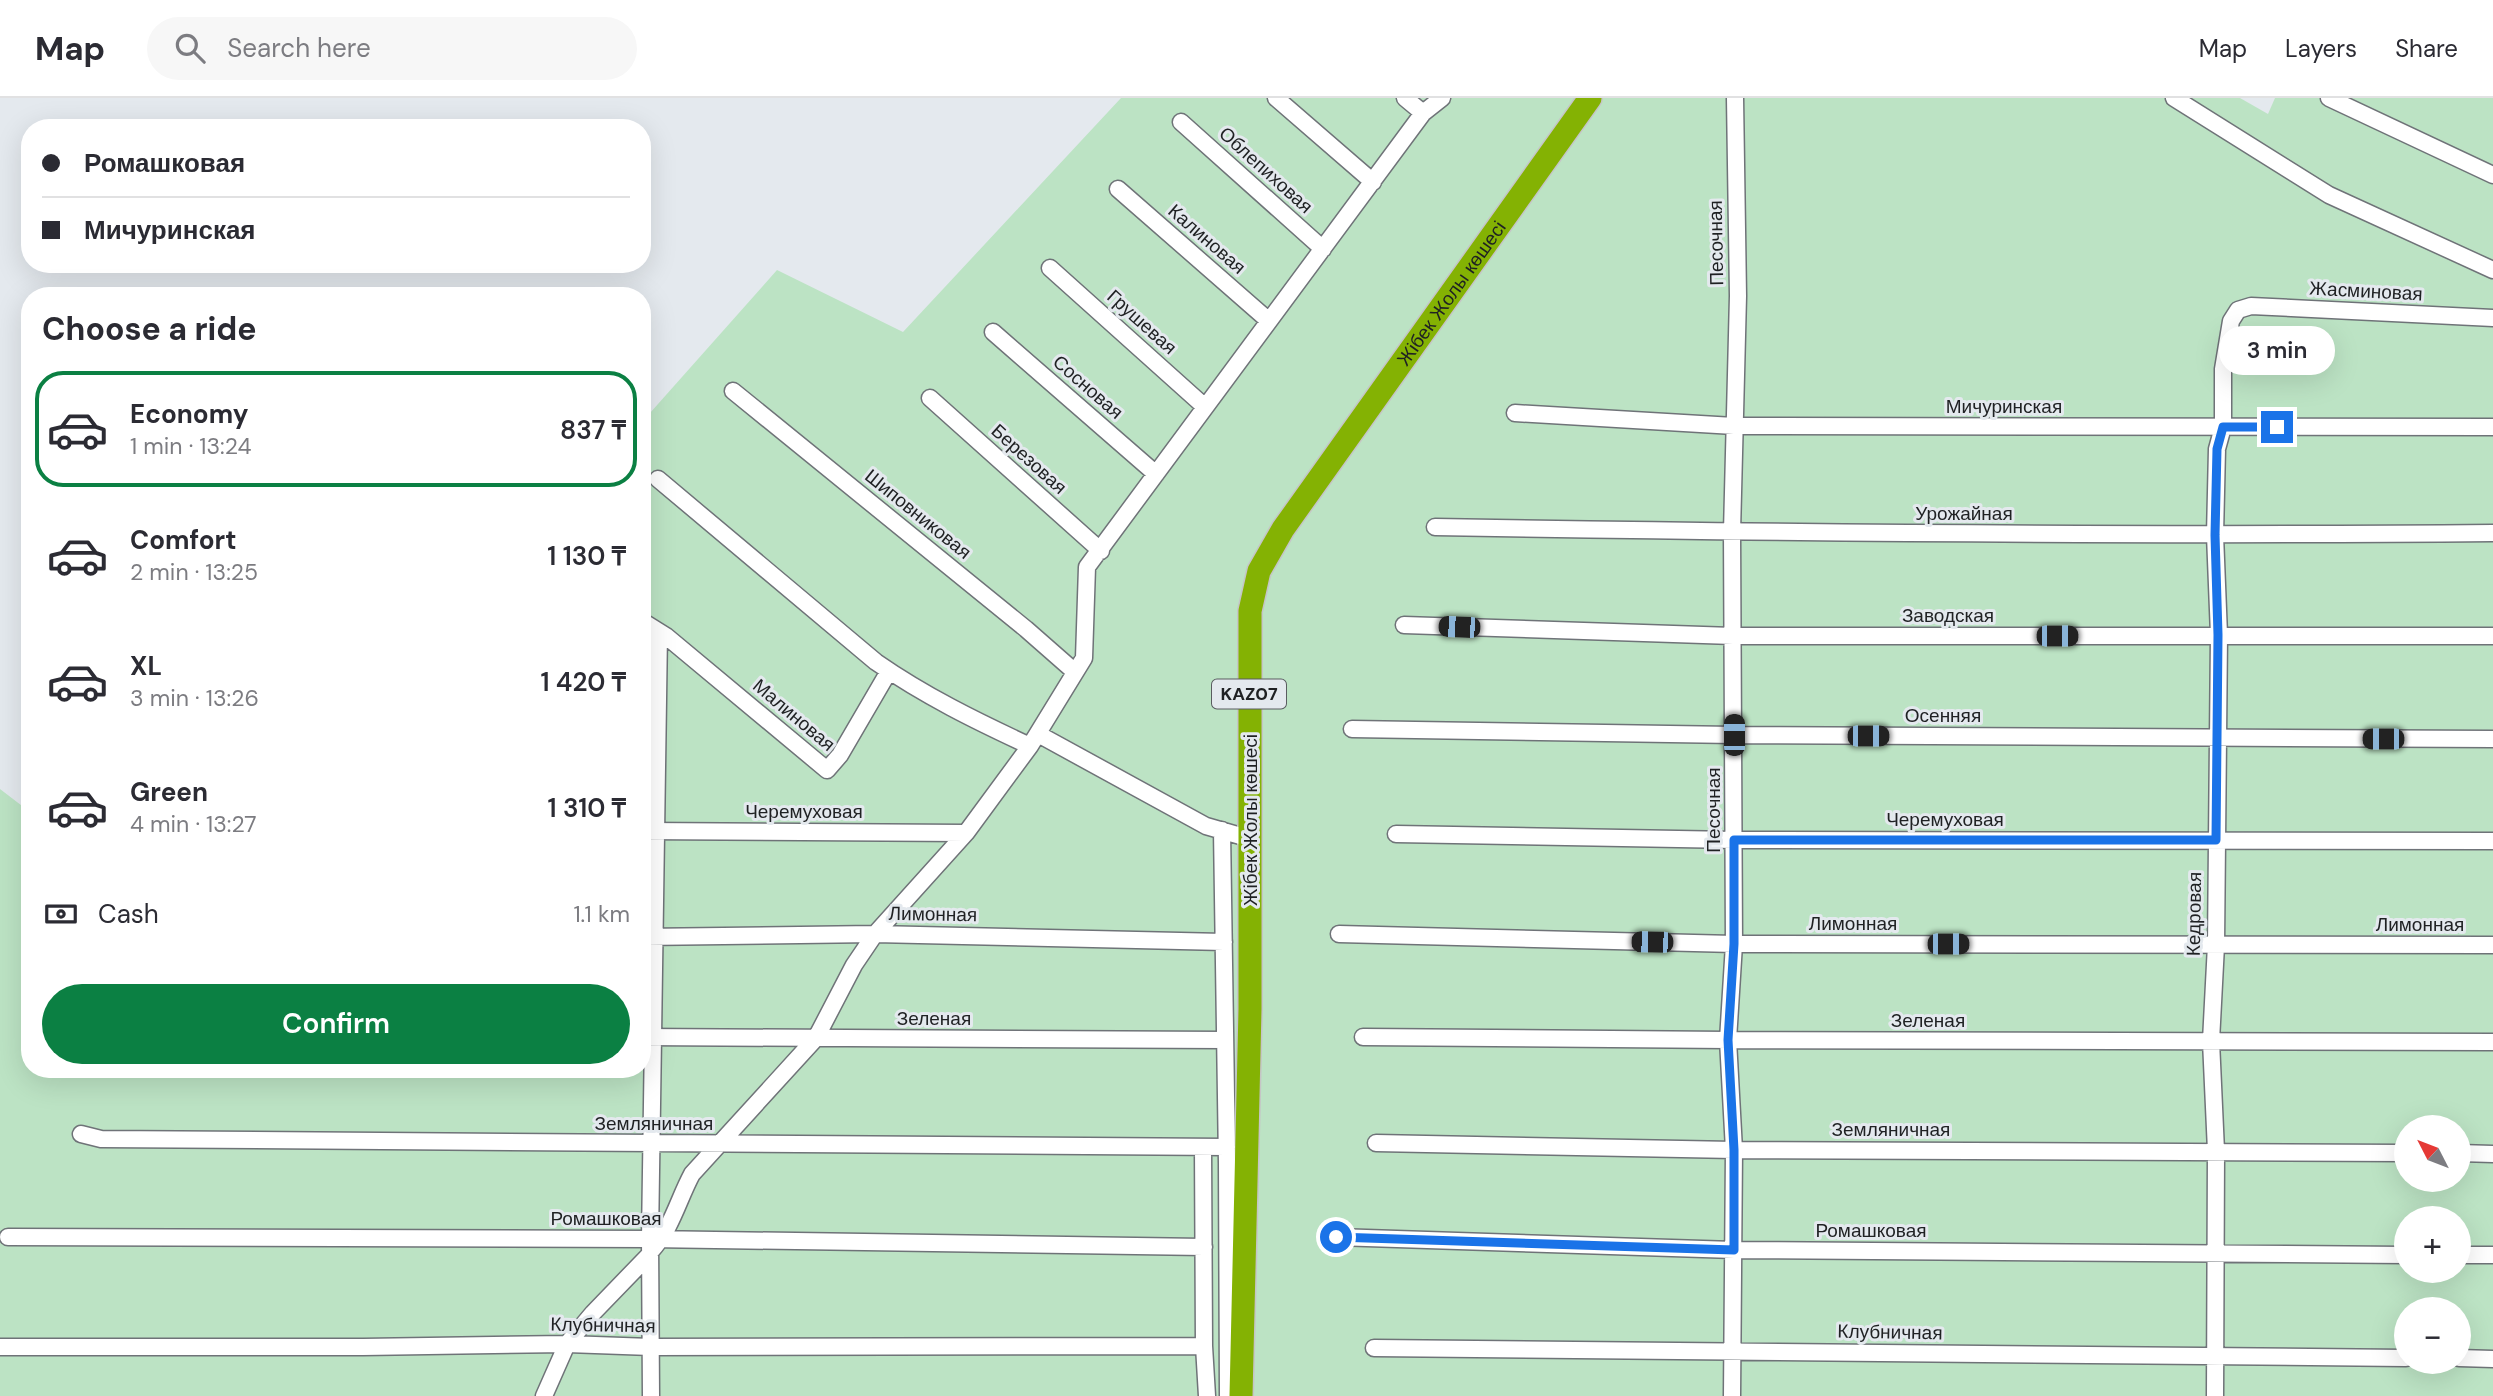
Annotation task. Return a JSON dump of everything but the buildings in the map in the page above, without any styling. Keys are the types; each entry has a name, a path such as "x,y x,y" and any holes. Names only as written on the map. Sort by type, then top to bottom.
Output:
{"highway":[{"name":"Жібек Жолы көшесі","path":"1241,1396 1251,1009 1248,645 1250,611 1259,571 1283,529 1590,98"}],"street":[{"path":"1276,98 1373,181"},
{"path":"1405,98 1423,113"},
{"path":"544,1396 568,1344 654,1246 692,1174 816,1038 854,965 875,934 966,833 1034,740 1084,658 1087,568 1423,113 1442,98"},
{"name":"Песочная","path":"1732,1396 1734,1150 1728,1040 1734,944 1732,532 1738,296 1735,98"},
{"path":"2174,98 2329,195 2493,270"},
{"path":"2329,98 2493,175"},
{"name":"Облепиховая","path":"1181,122 1322,249"},
{"name":"Калиновая","path":"1118,189 1269,321"},
{"name":"Грушевая","path":"1050,268 1205,407"},
{"name":"Жасминовая","path":"2238,310 2251,306 2493,318"},
{"name":"Кедровая","path":"2215,1396 2216,1151 2210,1041 2216,945 2218,635 2215,535 2217,449 2223,427 2223,369 2231,321 2238,310"},
{"name":"Сосновая","path":"993,332 1156,474"},
{"name":"Шиповниковая","path":"733,391 1026,629 1075,672"},
{"name":"Березовая","path":"930,398 1101,551"},
{"name":"Мичуринская","path":"1515,413 1734,426 2493,427"},
{"path":"658,479 889,671 915,688 970,719 1034,740 1206,826 1251,839"},
{"name":"Урожайная","path":"1435,527 2215,535 2493,533"},
{"name":"Заводская","path":"1404,625 1733,636 2493,636"},
{"name":"Малиновая","path":"651,627 827,770 840,755 889,671"},
{"path":"651,722 659,632"},
{"name":"Осенняя","path":"1352,729 1734,735 2493,739"},
{"path":"1222,830 1228,1396"},
{"name":"Черемуховая","path":"651,831 966,833"},
{"name":"Черемуховая","path":"1396,834 1734,840 2493,841"},
{"name":"Лимонная","path":"651,937 875,934 1224,942"},
{"name":"Лимонная","path":"1339,934 1734,944 2493,944"},
{"name":"Зеленая","path":"651,1037 1225,1040"},
{"name":"Зеленая","path":"1363,1037 2493,1042"},
{"path":"650,1078 654,1246 651,1396"},
{"name":"Земляничная","path":"81,1134 102,1139 1227,1147"},
{"name":"Земляничная","path":"1376,1143 1734,1150 2394,1153"},
{"path":"1203,1147 1204,1346 1207,1396"},
{"path":"2471,1153 2493,1154"},
{"name":"Ромашковая","path":"8,1237 654,1246 1204,1247"},
{"name":"Ромашковая","path":"1336,1237 1734,1250 2394,1255"},
{"path":"2471,1255 2493,1255"},
{"name":"Клубничная","path":"0,1347 568,1344 651,1347 1204,1346"},
{"name":"Клубничная","path":"1374,1348 2394,1358"},
{"path":"2471,1358 2493,1359"}],"green space":[{"path":"1121,98 2240,98 2268,114 2275,98 2493,98 2493,1396 0,1396 0,789 21,805 21,1078 651,1078 651,412 777,270 903,332"}],"route":[{"path":"1336,1237 1734,1250 1734,1150 1728,1040 1734,944 1734,840 2216,840 2217,449 2223,427 2277,427"}]}
